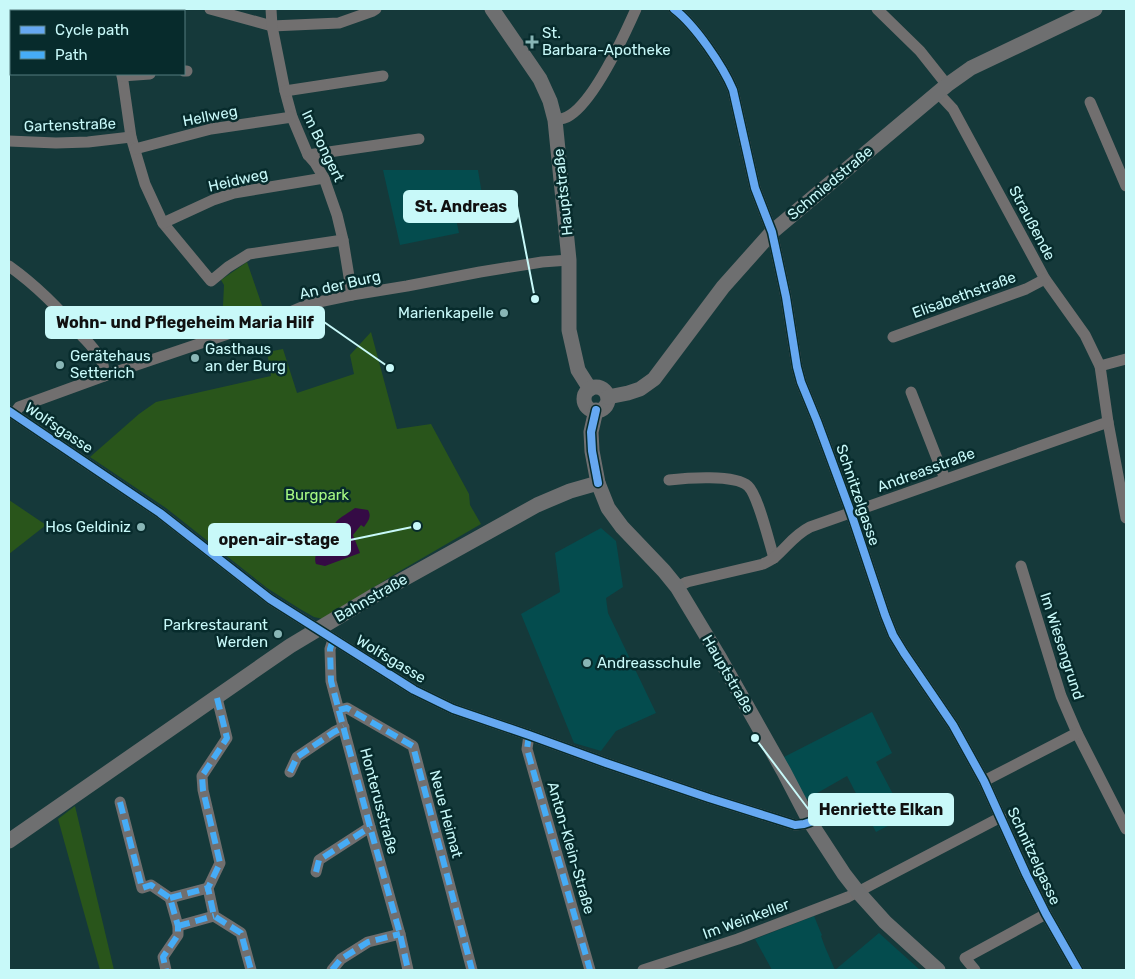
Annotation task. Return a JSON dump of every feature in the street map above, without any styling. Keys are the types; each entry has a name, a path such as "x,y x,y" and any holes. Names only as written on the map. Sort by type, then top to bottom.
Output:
{"street":[{"path":"37,9 108,10"},
{"path":"210,9 272,26 339,23 376,9"},
{"name":"Im Bongert","path":"271,9 272,26 284,91 292,117 308,156 315,163 324,178 337,215 352,295"},
{"name":"Hauptstraße","path":"492,9 540,79 550,101 555,120 569,260 569,330 578,370 590,389"},
{"path":"555,120 565,118 574,113 590,95 615,54 636,9"},
{"name":"Schnitzelgasse","path":"674,9 697,32 728,77 733,90 755,188 772,232 801,382 851,513 893,635 953,725 984,781 1026,874 1078,970"},
{"name":"Straußende","path":"877,9 920,51 943,89 1045,279 1086,335 1100,366 1108,422 1126,518"},
{"name":"Schmiedstraße","path":"608,397 640,389 654,379 724,286 772,232 943,89 971,68 1093,10"},
{"path":"122,75 131,137 145,184 163,223 211,281 248,254 343,240"},
{"path":"284,91 383,76"},
{"path":"1090,102 1126,186"},
{"name":"Hellweg","path":"135,149 211,129 292,117"},
{"name":"Gartenstraße","path":"9,141 64,143 131,137"},
{"path":"308,156 418,139"},
{"name":"Heidweg","path":"163,223 213,200 234,193 324,178"},
{"name":"An der Burg","path":"12,413 19,407 267,321 309,304 480,272 542,262 569,260"},
{"path":"9,266 37,288 70,320 102,364 104,376"},
{"name":"Elisabethstraße","path":"893,337 1026,289 1045,279"},
{"path":"1100,366 1126,359"},
{"path":"594,387 605,390 608,397 606,405 596,410 589,408 585,402 585,394 594,387"},
{"path":"911,392 945,479"},
{"name":"Hauptstraße","path":"596,410 591,432 592,451 598,483 608,508 676,587 718,655 807,815 844,874 885,922 938,970"},
{"name":"Wolfsgasse","path":"12,413 160,513 270,599 414,690 453,709 615,766 795,825 804,824 807,815"},
{"name":"Andreasstraße","path":"676,587 687,582 763,564 774,558 802,531 810,527 1108,422"},
{"path":"669,480 717,478 738,480 748,486 756,498 774,558"},
{"name":"Bahnstraße","path":"9,841 316,629 537,505 570,491 598,483"},
{"name":"Im Wiesengrund","path":"1021,566 1061,696 1077,733 1126,828"},
{"name":"Honterusstraße","path":"333,640 330,649 331,681 400,934 408,970"},
{"path":"217,698 227,738 202,776 203,790 220,863 208,888 214,916 241,933 251,970"},
{"name":"Neue Heimat","path":"339,710 347,708 413,746 472,970"},
{"path":"290,772 297,757 344,727"},
{"path":"984,781 1077,733"},
{"name":"Anton-Klein-Straße","path":"529,735 527,749 590,970"},
{"path":"120,802 142,888 151,885 170,898 178,926 178,935 163,957 166,970"},
{"name":"Im Weinkeller","path":"643,970 738,939 858,892 1001,817"},
{"path":"316,872 319,860 370,826"},
{"path":"170,898 208,888"},
{"name":"Schnitzelgasse","path":"975,970 965,958 1046,914"},
{"path":"178,926 214,916"},
{"path":"332,970 341,959 368,942 400,934"}],"shaded area":[{"path":"383,170 478,170 482,194 452,200 459,233 400,245"},
{"path":"355,508 368,510 370,515 364,527 361,525 353,535 360,553 325,566 316,564 317,552 331,537 336,522"},
{"name":"Andreasschule","path":"601,528 616,541 623,587 606,598 608,613 656,713 616,731 601,751 574,743 521,614 560,592 555,553"},
{"path":"872,712 892,753 876,762 905,817 876,832 847,776 805,800 782,758"},
{"path":"814,916 835,970 772,970 755,939"},
{"path":"879,933 920,970 835,970"}],"green space":[{"path":"247,262 265,314 222,327 224,285 221,280"},
{"name":"Burgpark","path":"371,332 397,429 431,424 469,494 470,505 481,524 323,619 314,617 267,588 166,508 90,457 139,414 156,402 271,376 267,352 283,349 297,393 354,374 350,355"},
{"path":"9,500 46,525 9,554"},
{"path":"75,806 114,970 100,970 58,819"}],"marked path":[{"path":"333,640 330,649 331,681 400,934 408,970"},
{"path":"217,698 227,738 202,776 203,790 220,863 208,888 214,916 241,933 251,970"},
{"path":"339,710 347,708 413,746 472,970"},
{"path":"290,772 297,757 344,727"},
{"path":"529,735 527,749 590,970"},
{"path":"120,802 142,888 151,885 170,898 178,926 178,935 163,957 166,970"},
{"path":"316,872 319,860 370,827"},
{"path":"170,898 208,888"},
{"path":"178,926 214,916"},
{"path":"332,970 341,959 368,942 400,934"}],"cycle path":[{"path":"674,9 691,25 708,46 723,69 733,90 755,188 772,232 801,382 851,513 893,635 953,725 984,781 1026,874 1078,970"},
{"path":"596,410 591,432 592,451 598,483"},
{"path":"9,411 160,513 270,599 414,690 453,709 709,798 795,825 810,822"}],"place":[{"name":"St. Barbara-Apotheke","path":"532,42"},
{"name":"St. Andreas","path":"535,299"},
{"name":"Marienkapelle","path":"504,313"},
{"name":"Gasthaus an der Burg","path":"195,358"},
{"name":"Gerätehaus Setterich","path":"60,365"},
{"name":"Wohn- und Pflegeheim Maria Hilf","path":"390,368"},
{"name":"open-air-stage","path":"417,526"},
{"name":"Hos Geldiniz","path":"141,527"},
{"name":"Parkrestaurant Werden","path":"278,634"},
{"name":"Andreasschule","path":"587,663"},
{"name":"Henriette Elkan","path":"755,738"}]}
